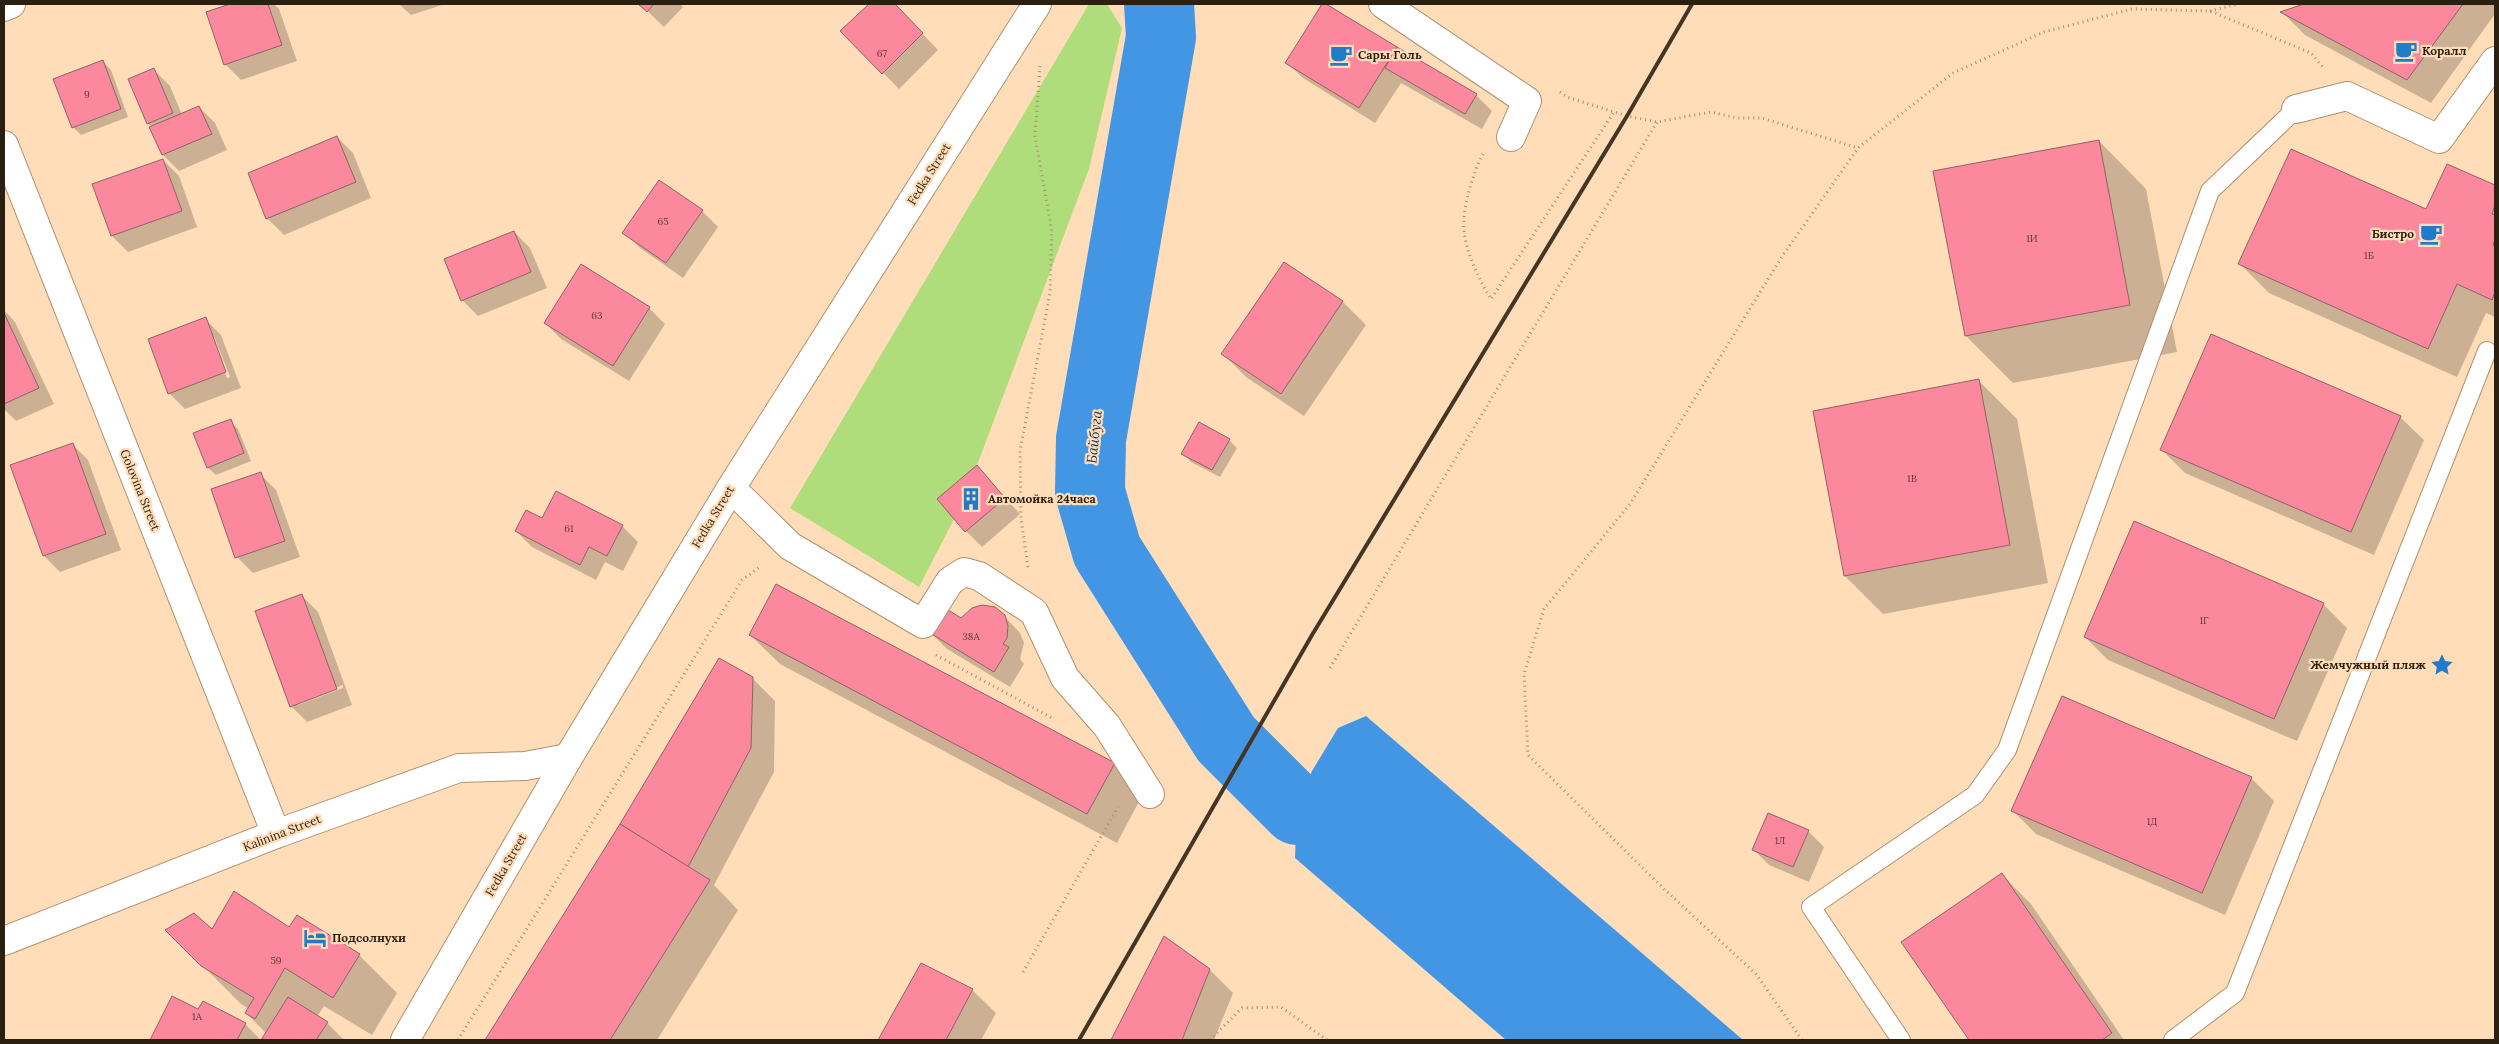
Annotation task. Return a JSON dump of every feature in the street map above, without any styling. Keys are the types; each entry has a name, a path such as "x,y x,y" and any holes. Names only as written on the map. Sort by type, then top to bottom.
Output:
{"street":[{"path":"4,7 11,4"},
{"name":"Fedka Street","path":"406,1040 568,758 731,488 1036,4"},
{"path":"1383,4 1527,101 1511,136"},
{"path":"2296,109 2347,96 2439,140 2495,61"},
{"name":"Golovina Street","path":"4,145 276,834"},
{"path":"731,488 790,546 924,624 950,581 964,572 979,576 1034,612 1065,678 1107,726 1143,784"},
{"name":"Kalinina Street","path":"4,941 276,834 459,768 525,766 568,758"}],"lane":[{"path":"1901,1040 1811,907 1975,795 2006,750 2210,191 2296,109"},
{"path":"2173,1040 2235,993 2487,351"}],"path":[{"path":"1802,1040 1756,974 1663,888 1528,755 1524,674 1544,609 1630,504 1781,258 1858,148 1953,73 2044,32 2132,9 2210,11 2238,4"},
{"path":"2210,11 2311,53 2347,96"},
{"path":"1034,612 1020,519 1020,451 1050,294 1052,232 1034,136 1040,64"},
{"path":"1560,91 1568,97 1626,116 1657,122 1711,112 1737,118 1762,118 1858,148"},
{"path":"1330,668 1657,122"},
{"path":"458,1040 742,580 790,546"},
{"path":"927,650 1058,720"},
{"path":"1023,972 1143,784"},
{"path":"1210,1040 1242,1008 1281,1007 1327,1040"}],"green space":[{"path":"1089,4 1107,4 1122,28 1089,169 977,465 937,499 954,519 919,587 790,508"}],"water":[{"path":"1366,716 1743,1040 1506,1040 1295,858 1297,810 1312,771 1338,728"}],"building":[{"path":"230,4 268,4 282,45 224,65 206,12"},
{"path":"638,4 654,4 647,12"},
{"path":"869,4 895,4 923,33 882,74 840,31"},
{"name":"Сары Голь","path":"1322,4 1326,4 1397,47 1359,108 1285,63"},
{"path":"2304,4 2463,4 2407,80 2280,12"},
{"path":"1397,47 1477,94 1465,114 1385,68"},
{"path":"103,60 121,109 72,128 53,79"},
{"path":"154,68 173,113 147,124 128,79"},
{"path":"199,106 212,134 162,155 149,127"},
{"path":"337,136 356,182 266,219 248,173"},
{"path":"2099,140 2130,305 1965,336 1933,171"},
{"path":"2291,149 2426,209 2447,164 2495,185 2495,205 2492,214 2495,215 2495,239 2493,245 2495,246 2495,292 2492,300 2457,284 2428,349 2238,264"},
{"path":"163,159 182,211 111,236 92,184"},
{"path":"659,180 703,210 666,263 622,233"},
{"path":"514,231 531,272 461,301 444,259"},
{"path":"1284,262 1343,301 1281,394 1221,354"},
{"path":"581,264 650,307 613,366 544,323"},
{"path":"4,313 39,388 4,404"},
{"path":"206,317 226,372 168,394 148,339"},
{"path":"2211,334 2401,416 2351,532 2160,450"},
{"path":"1979,379 2010,545 1844,576 1813,411"},
{"path":"231,419 244,453 207,468 193,433"},
{"path":"1199,422 1230,439 1212,470 1181,454"},
{"path":"73,443 106,534 43,556 10,465"},
{"name":"Автомойка 24часа","path":"977,465 1005,498 965,532 937,499"},
{"path":"261,472 285,541 235,558 211,489"},
{"path":"556,491 623,525 607,556 589,547 580,565 515,531 526,510 542,518"},
{"path":"2134,521 2324,603 2274,719 2084,637"},
{"path":"776,584 1115,763 1087,814 749,635"},
{"path":"302,594 337,689 290,707 255,611"},
{"path":"982,605 995,607 1005,615 1008,626 1007,638 1003,644 1009,647 994,672 930,633 945,608 961,618 972,608"},
{"path":"719,658 753,677 751,748 688,867 620,824"},
{"path":"2062,696 2252,777 2202,893 2011,811"},
{"path":"1768,813 1809,830 1793,867 1752,850"},
{"path":"620,824 710,880 610,1040 485,1040"},
{"path":"2002,873 2112,1033 2102,1040 1969,1040 1901,942"},
{"path":"234,891 289,927 297,915 360,954 333,998 285,968 255,1019 245,1013 254,998 201,966 165,930 194,913 212,929"},
{"path":"1164,936 1210,969 1182,1040 1111,1040"},
{"path":"921,963 973,989 946,1040 878,1040"},
{"path":"172,996 198,1009 203,1001 246,1023 237,1040 150,1040"},
{"path":"288,997 328,1022 316,1040 261,1040"}],"waterway":[{"name":"Байбуга","path":"1159,4 1161,37 1091,439 1090,492 1107,551 1226,739 1297,810"}],"railway":[{"path":"1079,1040 1312,635 1627,116 1692,4"}],"place":[{"name":"Коралл","path":"2406,51"},
{"name":"Сары Голь","path":"1341,55"},
{"name":"Бистро","path":"2431,234"},
{"name":"Автомойка 24часа","path":"971,499"},
{"name":"Жемчужный пляж","path":"2442,665"},
{"name":"Подсолнухи","path":"315,938"}]}
